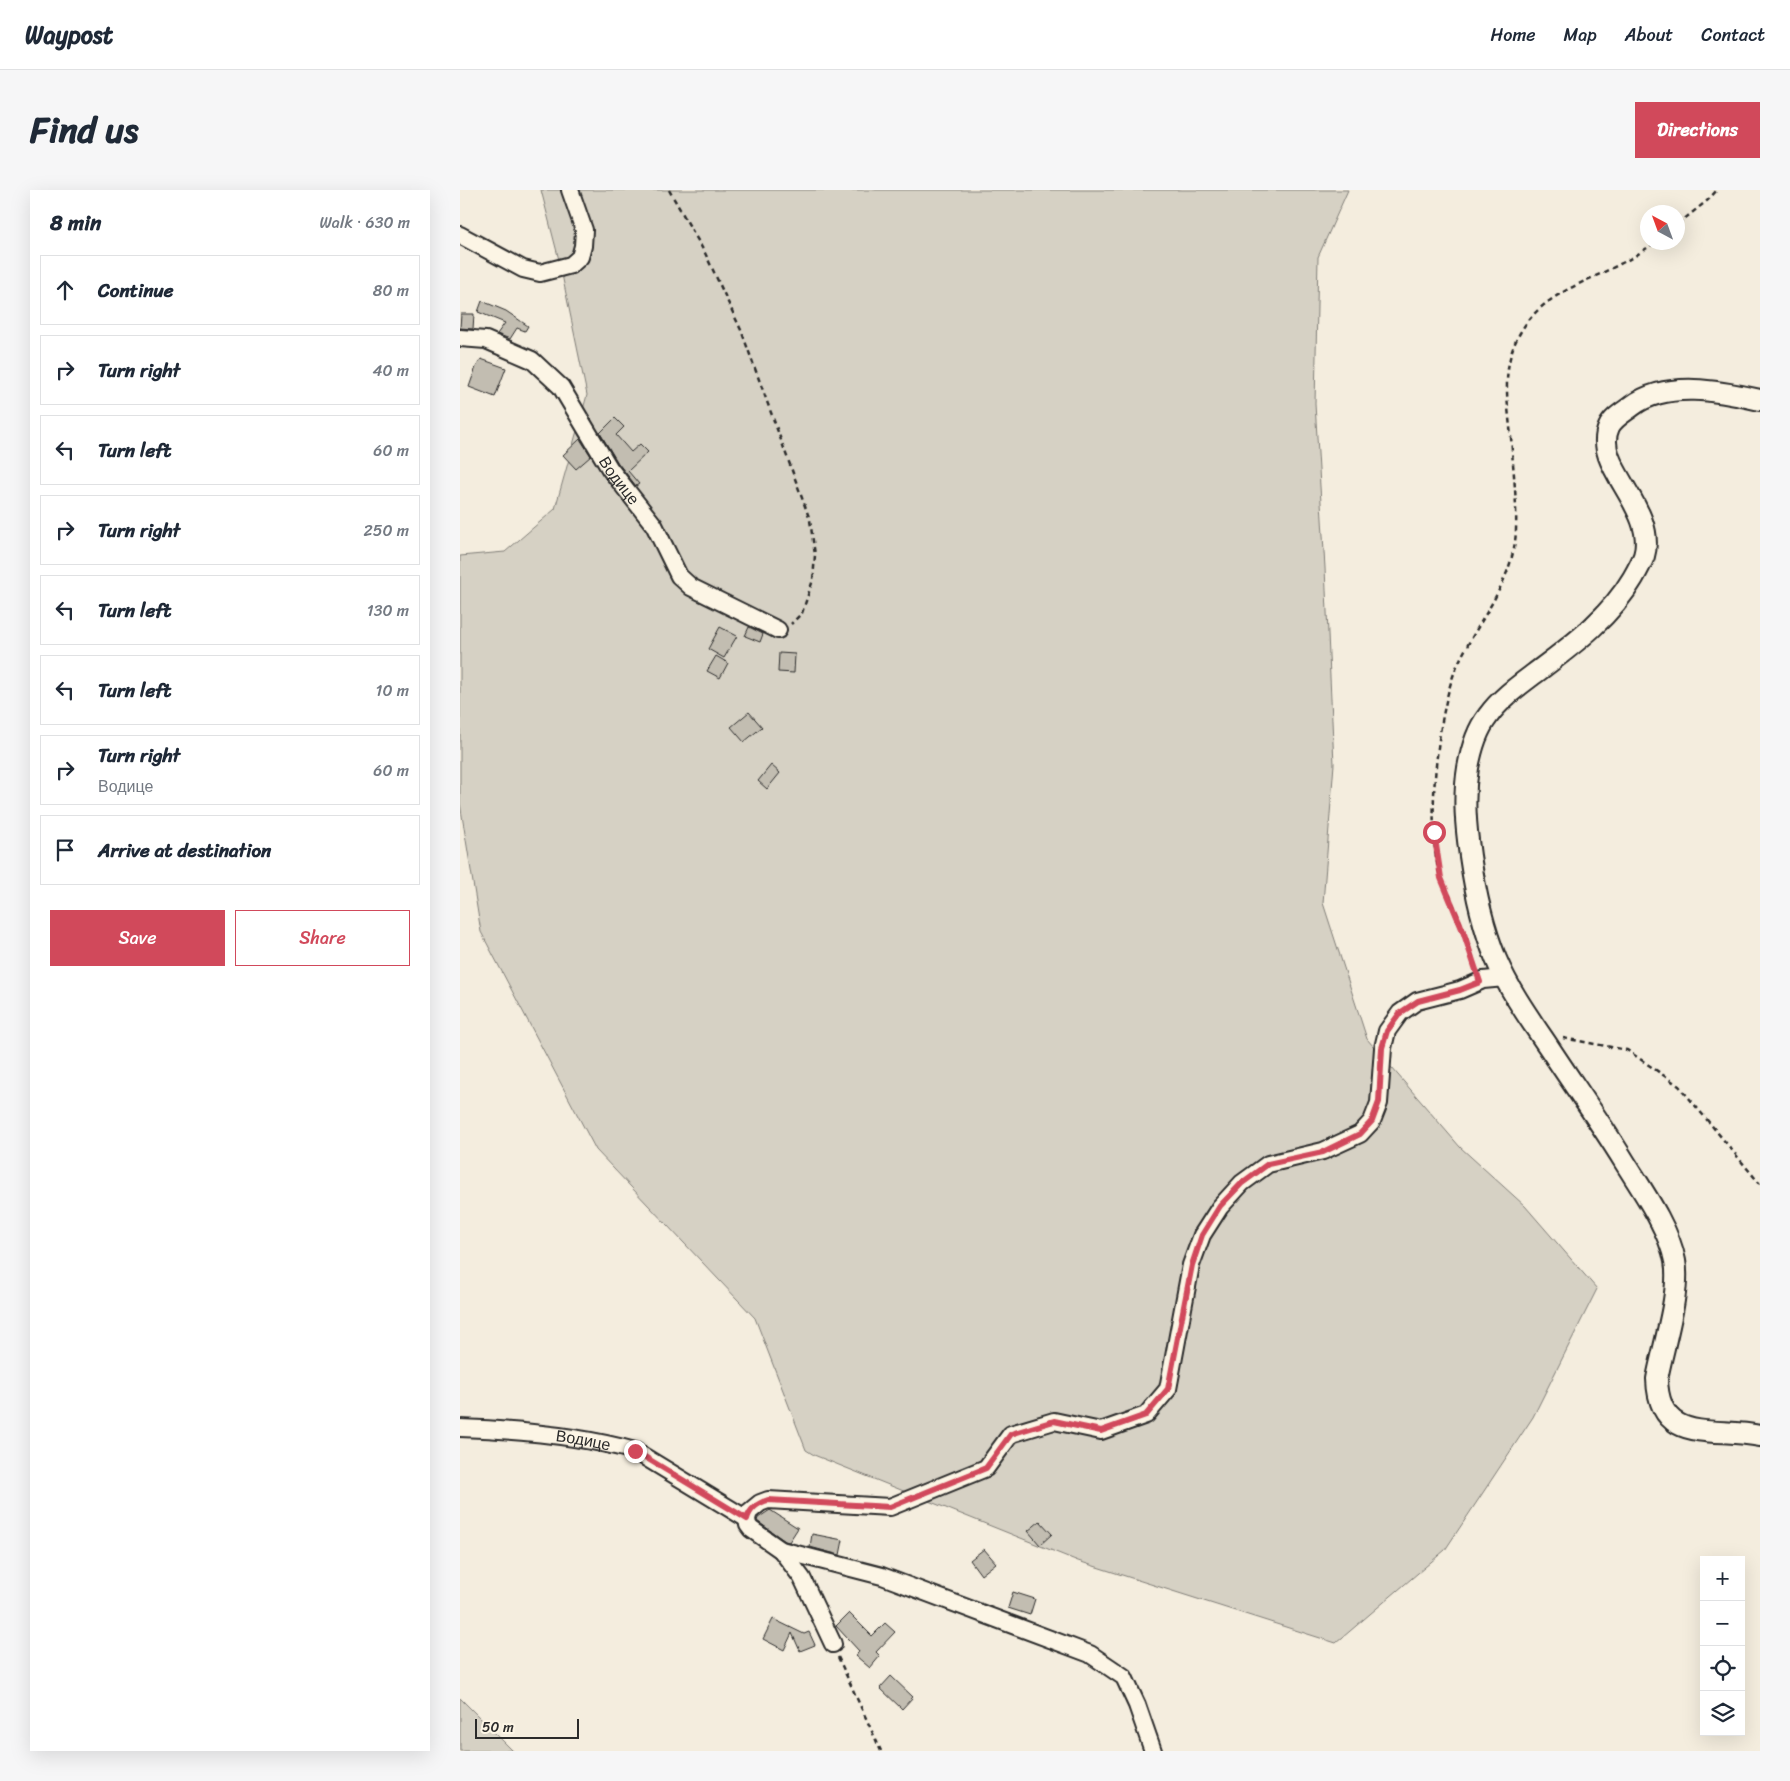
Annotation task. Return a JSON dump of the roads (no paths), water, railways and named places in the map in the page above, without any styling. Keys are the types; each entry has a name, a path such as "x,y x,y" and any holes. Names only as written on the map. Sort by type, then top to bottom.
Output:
{"main road":[{"path":"1760,400 1708,391 1663,393 1638,402 1615,419 1609,427 1606,449 1614,469 1644,525 1646,542 1644,556 1626,589 1597,624 1515,689 1487,716 1479,732 1468,765 1465,808 1472,872 1496,958 1539,1033 1653,1207 1672,1251 1675,1262 1675,1286 1657,1379 1657,1396 1662,1408 1677,1424 1686,1428 1760,1436"}],"street":[{"path":"460,235 523,270 540,274 571,265 580,257 584,230 570,190"},
{"name":"Водице","path":"460,338 486,340 532,360 561,387 610,469 654,525 678,576 691,587 778,630"},
{"path":"747,1519 749,1512 760,1503 768,1500 890,1507 986,1468 1011,1434 1054,1421 1101,1431 1146,1415 1168,1389 1192,1265 1202,1235 1220,1206 1242,1183 1268,1164 1323,1152 1360,1134 1372,1121 1379,1102 1382,1048 1387,1031 1400,1013 1418,1001 1460,990 1480,982 1506,978"},
{"name":"Водице","path":"460,1428 515,1430 617,1446 635,1451 747,1519 751,1529 781,1550"},
{"path":"781,1550 802,1578 832,1644"},
{"path":"781,1550 882,1576 1090,1654 1124,1677 1137,1705 1153,1751"}]}
